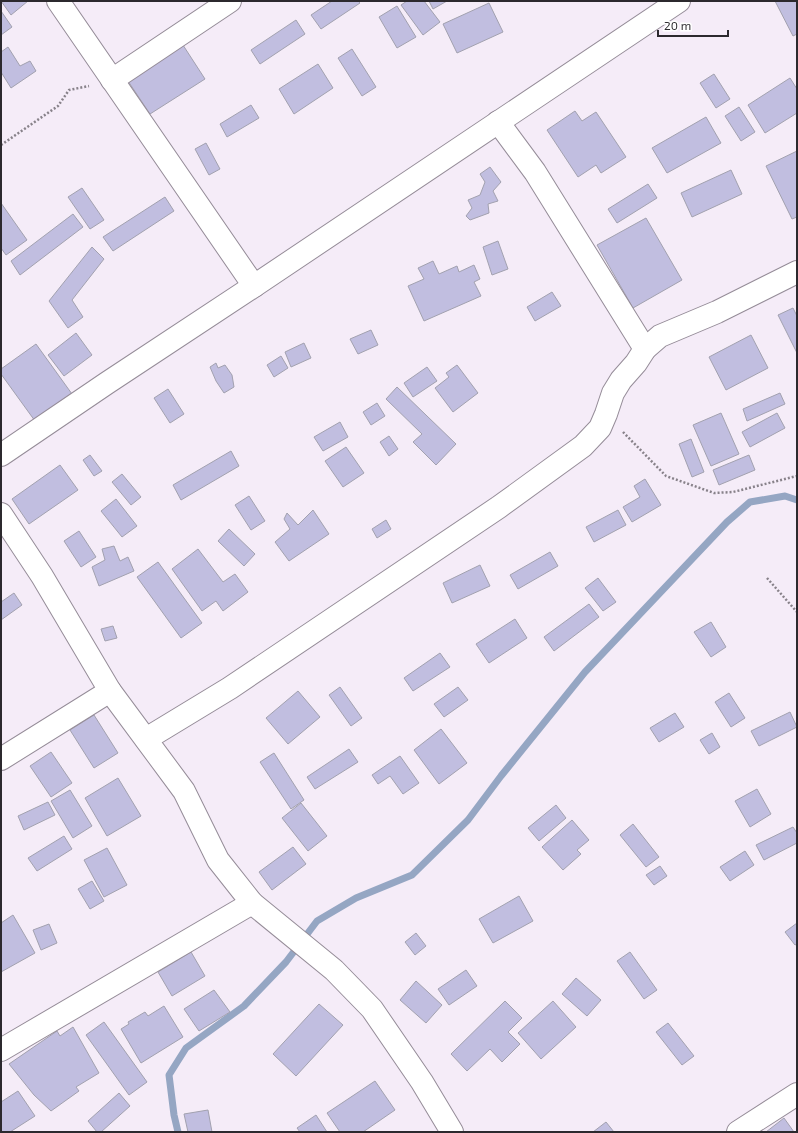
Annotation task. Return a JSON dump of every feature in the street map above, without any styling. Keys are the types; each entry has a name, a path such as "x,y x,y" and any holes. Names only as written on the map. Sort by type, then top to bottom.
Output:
{"street":[{"path":"58,1 254,286"},
{"path":"112,80 230,1"},
{"path":"1,455 679,1"},
{"path":"498,122 535,172 645,349"},
{"path":"146,739 230,688 499,507 583,446 600,428 613,393 621,380 636,363 645,349 660,336 717,312 797,272"},
{"path":"1,514 42,576 110,690 184,791 218,860 252,903 334,970 372,1009 422,1082 452,1132"},
{"path":"1,759 110,690"},
{"path":"1,1050 252,903"},
{"path":"738,1132 797,1094"}],"path":[{"path":"1,145 58,106 69,90 112,80"},
{"path":"606,414 666,476 714,493 733,492 797,476"},
{"path":"767,578 797,612"}],"building":[{"path":"1,1 28,1 11,15"},
{"path":"332,1 358,1 360,3 321,29 311,15"},
{"path":"407,1 424,1 440,22 423,35 401,5"},
{"path":"429,1 447,1 433,9"},
{"path":"775,1 797,1 797,34 793,36"},
{"path":"489,3 503,32 457,53 443,24"},
{"path":"397,6 416,37 397,48 379,17"},
{"path":"1,11 12,27 1,35"},
{"path":"296,20 305,34 260,64 251,50"},
{"path":"181,42 205,79 150,114 126,78"},
{"path":"8,47 20,66 30,61 36,71 11,88 1,72 1,52"},
{"path":"352,49 376,87 362,96 338,58"},
{"path":"318,64 333,88 294,114 279,89"},
{"path":"714,74 730,99 716,108 700,83"},
{"path":"790,78 797,89 797,113 765,133 748,105"},
{"path":"251,105 259,118 227,137 220,124"},
{"path":"739,107 755,132 741,141 725,116"},
{"path":"575,111 582,121 596,112 626,157 601,173 596,165 578,177 547,130"},
{"path":"706,117 721,143 667,173 652,148"},
{"path":"206,143 220,169 209,175 195,149"},
{"path":"797,151 797,217 792,219 766,166"},
{"path":"490,167 501,182 493,191 498,201 488,204 489,213 470,220 466,216 472,208 468,200 480,195 485,182 480,174"},
{"path":"731,170 742,194 692,217 681,193"},
{"path":"648,184 657,198 617,223 608,209"},
{"path":"82,188 104,220 90,229 68,197"},
{"path":"165,197 174,211 113,251 103,237"},
{"path":"1,203 27,240 6,255 1,248"},
{"path":"73,214 83,227 20,275 11,261"},
{"path":"646,218 682,280 633,308 597,245"},
{"path":"498,241 508,269 492,275 483,247"},
{"path":"92,247 104,259 72,300 83,317 68,328 49,301"},
{"path":"433,261 439,274 457,266 459,272 474,265 480,279 474,282 481,296 424,321 408,286 424,279 418,268"},
{"path":"552,292 561,306 535,321 527,307"},
{"path":"793,308 797,316 797,353 778,315"},
{"path":"371,330 378,345 358,354 350,339"},
{"path":"76,333 92,355 64,376 48,355"},
{"path":"751,335 768,368 726,390 709,357"},
{"path":"304,343 311,358 291,367 285,352"},
{"path":"36,344 72,394 35,421 1,374 1,369"},
{"path":"281,356 288,368 274,377 267,365"},
{"path":"216,363 218,368 225,365 232,375 234,387 224,393 216,381 210,367"},
{"path":"457,365 478,393 453,412 435,388 449,377 446,373"},
{"path":"427,367 437,381 413,397 404,383"},
{"path":"397,387 456,444 436,465 413,442 422,434 386,399"},
{"path":"168,389 184,414 170,423 154,398"},
{"path":"780,393 785,404 747,421 743,409"},
{"path":"377,403 385,416 371,425 363,412"},
{"path":"721,413 739,454 711,466 693,425"},
{"path":"777,413 785,428 750,447 742,432"},
{"path":"340,422 348,437 323,451 314,437"},
{"path":"389,436 398,449 389,456 380,442"},
{"path":"691,439 704,472 692,477 679,444"},
{"path":"346,447 364,473 343,487 325,461"},
{"path":"231,451 239,466 181,500 173,485"},
{"path":"90,455 102,471 94,476 83,460"},
{"path":"749,455 755,470 719,485 713,470"},
{"path":"60,465 78,490 29,524 12,499"},
{"path":"122,474 141,497 131,505 112,482"},
{"path":"645,479 661,505 632,522 623,507 640,497 634,486"},
{"path":"249,496 265,521 251,530 235,505"},
{"path":"116,499 137,526 122,537 101,511"},
{"path":"313,510 329,534 289,561 275,542 290,529 284,519 287,513 298,525"},
{"path":"618,510 626,525 594,542 586,527"},
{"path":"386,520 391,529 377,538 372,529"},
{"path":"229,529 255,554 244,566 218,541"},
{"path":"79,531 96,557 81,567 64,541"},
{"path":"114,546 120,561 128,557 134,571 99,586 92,567 105,560 102,549"},
{"path":"198,549 223,582 235,574 248,592 223,611 216,601 202,611 172,569"},
{"path":"550,552 558,566 518,589 510,575"},
{"path":"158,562 202,623 181,638 137,577"},
{"path":"480,565 490,586 452,603 443,583"},
{"path":"598,578 616,602 603,611 585,588"},
{"path":"14,593 22,605 1,620 1,602"},
{"path":"589,604 599,617 554,651 544,637"},
{"path":"515,619 527,638 489,663 476,644"},
{"path":"711,622 726,647 711,657 694,632"},
{"path":"113,626 117,638 105,641 101,629"},
{"path":"440,653 450,667 413,691 404,678"},
{"path":"340,687 362,718 351,726 329,695"},
{"path":"458,687 468,700 444,717 434,704"},
{"path":"298,691 320,717 288,744 266,718"},
{"path":"729,693 745,718 731,727 715,702"},
{"path":"790,712 797,727 759,746 751,731"},
{"path":"675,713 684,727 659,742 650,728"},
{"path":"94,715 118,753 94,768 70,730"},
{"path":"441,729 467,763 439,784 414,750"},
{"path":"712,733 720,747 709,754 700,740"},
{"path":"349,749 358,762 315,789 307,777"},
{"path":"51,752 72,783 51,797 30,766"},
{"path":"274,753 304,800 291,809 260,762"},
{"path":"400,756 419,783 403,794 390,776 378,784 372,775"},
{"path":"118,778 141,816 107,836 85,798"},
{"path":"757,789 771,814 750,827 735,801"},
{"path":"70,790 92,826 73,838 51,801"},
{"path":"48,802 55,815 24,830 18,816"},
{"path":"301,803 327,836 308,851 282,818"},
{"path":"556,805 566,818 539,841 528,828"},
{"path":"572,820 589,840 577,850 581,854 563,870 542,847"},
{"path":"633,824 659,857 646,867 620,835"},
{"path":"793,827 797,833 797,843 764,860 756,845"},
{"path":"64,836 72,849 37,871 28,858"},
{"path":"293,847 306,864 272,890 259,872"},
{"path":"107,848 127,885 104,897 84,860"},
{"path":"745,851 754,865 730,881 720,867"},
{"path":"660,866 667,876 654,885 646,875"},
{"path":"92,881 104,901 90,909 78,889"},
{"path":"519,896 533,921 493,943 479,919"},
{"path":"13,915 35,953 1,972 1,923"},
{"path":"797,923 797,944 795,945 785,932"},
{"path":"49,924 57,943 41,950 33,930"},
{"path":"416,933 426,946 415,955 405,942"},
{"path":"191,952 205,976 172,996 158,972"},
{"path":"630,952 657,990 644,999 617,961"},
{"path":"466,970 477,986 449,1005 438,989"},
{"path":"576,978 601,1000 587,1016 562,994"},
{"path":"416,981 442,1005 426,1023 400,1000"},
{"path":"214,990 230,1012 199,1031 184,1009"},
{"path":"505,1001 522,1018 508,1032 520,1044 502,1062 490,1049 467,1071 451,1054"},
{"path":"553,1001 576,1027 541,1059 518,1033"},
{"path":"319,1004 343,1025 296,1076 273,1054"},
{"path":"164,1006 183,1037 141,1063 121,1029 129,1024 128,1022 145,1012 148,1016"},
{"path":"104,1022 147,1082 129,1095 86,1035"},
{"path":"668,1023 694,1056 682,1065 656,1032"},
{"path":"73,1027 99,1073 76,1087 79,1091 51,1111 34,1095 9,1064 57,1031 60,1036"},
{"path":"375,1081 395,1110 363,1132 340,1132 327,1113"},
{"path":"18,1091 35,1116 10,1132 1,1132 1,1102"},
{"path":"119,1093 130,1106 101,1132 97,1132 88,1121"},
{"path":"208,1110 212,1132 188,1132 184,1114"},
{"path":"316,1115 327,1132 300,1132 297,1128"},
{"path":"784,1118 794,1132 766,1132"},
{"path":"606,1122 614,1132 593,1132"}],"waterway":[{"path":"178,1132 174,1115 169,1075 186,1048 244,1006 286,962 317,921 356,898 412,875 468,820 501,776 585,672 727,522 750,502 785,496 797,500"}]}
